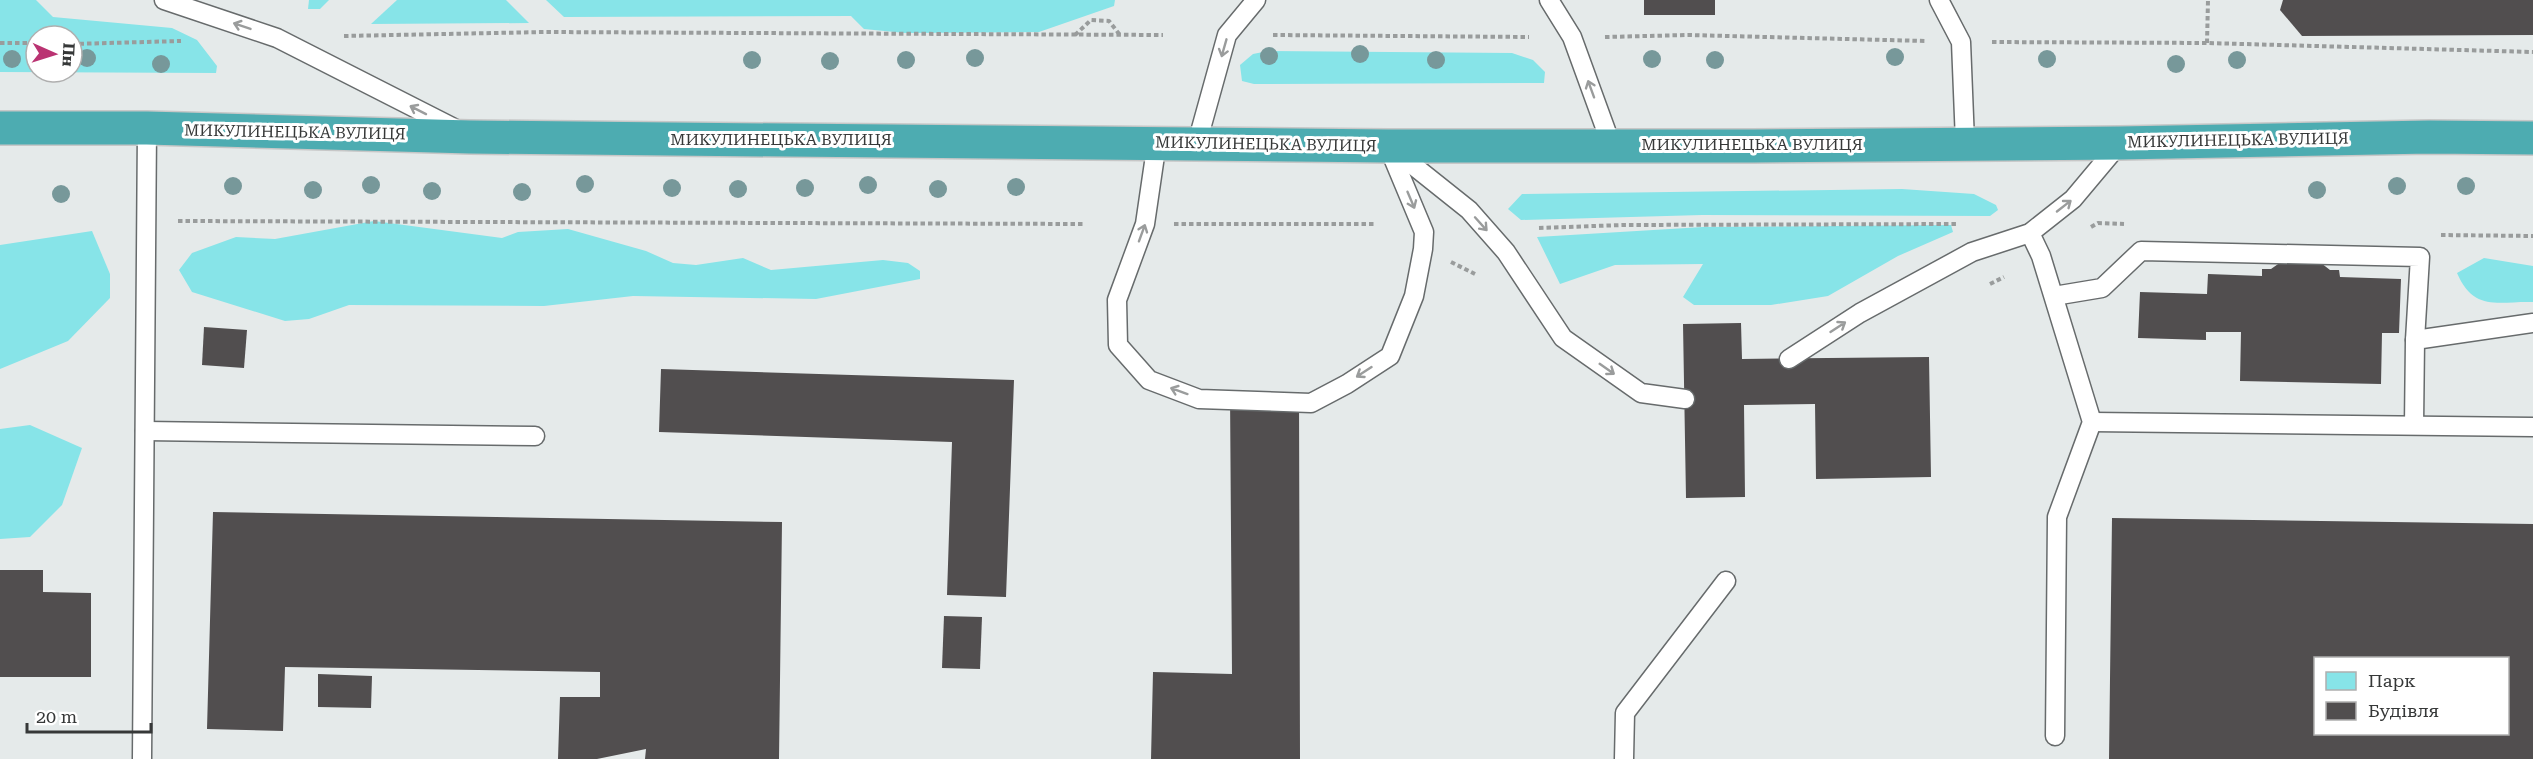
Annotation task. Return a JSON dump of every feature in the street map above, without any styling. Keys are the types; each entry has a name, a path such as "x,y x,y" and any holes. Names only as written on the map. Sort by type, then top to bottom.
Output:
{"highway":[{"name":"МИКУЛИНЕЦЬКА ВУЛИЦЯ","path":"0,128 147,128 470,137 1197,142 1388,146 1611,144 1753,146 1965,142 2120,143 2428,137 2533,138"}],"lane":[{"path":"164,0 277,38 470,137"},
{"path":"1197,142 1227,35 1256,0"},
{"path":"1549,0 1572,37 1611,144"},
{"path":"1939,0 1961,42 1965,142"},
{"path":"142,759 147,128"},
{"path":"1157,142 1145,224 1117,300 1118,345 1149,380 1199,399 1311,403 1347,384 1390,356 1414,296 1424,232 1388,146"},
{"path":"1789,359 1860,313 1972,252 2030,233 2073,199 2120,143"},
{"path":"1388,146 1469,210 1506,252 1563,338 1641,393 1685,399"},
{"path":"2030,233 2041,256 2092,422 2057,518 2055,736"},
{"path":"2054,296 2102,288 2141,250 2420,257 2415,340 2414,426"},
{"path":"2415,340 2533,323"},
{"path":"2092,422 2533,427"},
{"path":"144,431 535,436"},
{"path":"1624,759 1625,713 1726,581"}],"path":[{"path":"2207,43 2208,0"},
{"path":"1075,35 1091,20 1109,21 1120,36"},
{"path":"334,37 545,32 1163,35"},
{"path":"1274,35 1529,37"},
{"path":"1604,37 1688,35 1961,42 2207,43 2533,52"},
{"path":"84,44 186,41"},
{"path":"0,43 24,43"},
{"path":"147,220 1083,224"},
{"path":"1145,224 1374,224"},
{"path":"1539,228 1622,225 1957,224"},
{"path":"1445,259 1475,274"}],"green space":[{"path":"0,0 36,0 53,17 172,28 197,40 217,66 216,73 84,72 84,24 24,24 24,72 0,72"},
{"path":"309,0 329,0 320,9 308,9"},
{"path":"397,0 506,0 529,23 371,24"},
{"path":"546,0 1115,0 1114,6 1039,32 905,33 864,29 851,16 564,17"},
{"path":"1268,51 1512,53 1533,60 1545,72 1544,83 1254,84 1242,81 1240,65 1253,54"},
{"path":"1902,189 1974,194 1996,205 1998,210 1990,216 1702,215 1521,220 1508,209 1522,194"},
{"path":"374,221 502,238 518,232 568,229 646,251 673,263 696,265 743,258 771,270 883,260 908,263 920,271 920,279 816,299 633,296 544,306 349,305 309,319 285,321 192,292 179,270 192,253 236,237 275,239"},
{"path":"1951,225 1953,232 1898,256 1828,296 1771,305 1694,305 1683,297 1703,264 1615,265 1560,284 1537,237 1703,227"},
{"path":"92,231 110,274 110,298 68,341 0,369 0,245"},
{"path":"2484,258 2533,266 2533,302 2488,302 2471,294 2457,273"},
{"path":"30,425 82,448 62,505 30,537 0,539 0,429"}],"building":[{"path":"1644,0 1715,0 1715,15 1644,15"},
{"path":"2283,0 2533,0 2533,35 2302,36 2280,10"},
{"path":"2281,262 2321,263 2330,270 2339,270 2340,277 2401,279 2399,333 2382,333 2381,384 2240,381 2241,332 2206,332 2206,340 2138,338 2140,292 2207,294 2208,274 2262,276 2262,269 2271,269"},
{"path":"1741,323 1742,359 1929,357 1931,477 1816,479 1815,404 1744,405 1745,497 1686,498 1683,324"},
{"path":"204,327 247,330 244,368 202,365"},
{"path":"661,369 1014,380 1006,597 947,595 952,442 659,432"},
{"path":"1230,392 1299,392 1300,759 1151,759 1153,672 1232,674"},
{"path":"213,512 782,522 779,759 645,759 646,749 597,759 558,759 560,697 600,697 600,672 285,667 283,731 207,729"},
{"path":"2112,518 2533,524 2533,759 2109,759"},
{"path":"0,570 43,570 43,592 91,593 91,677 0,677"},
{"path":"944,616 982,617 980,669 942,668"},
{"path":"318,674 372,676 371,708 318,707"}]}
